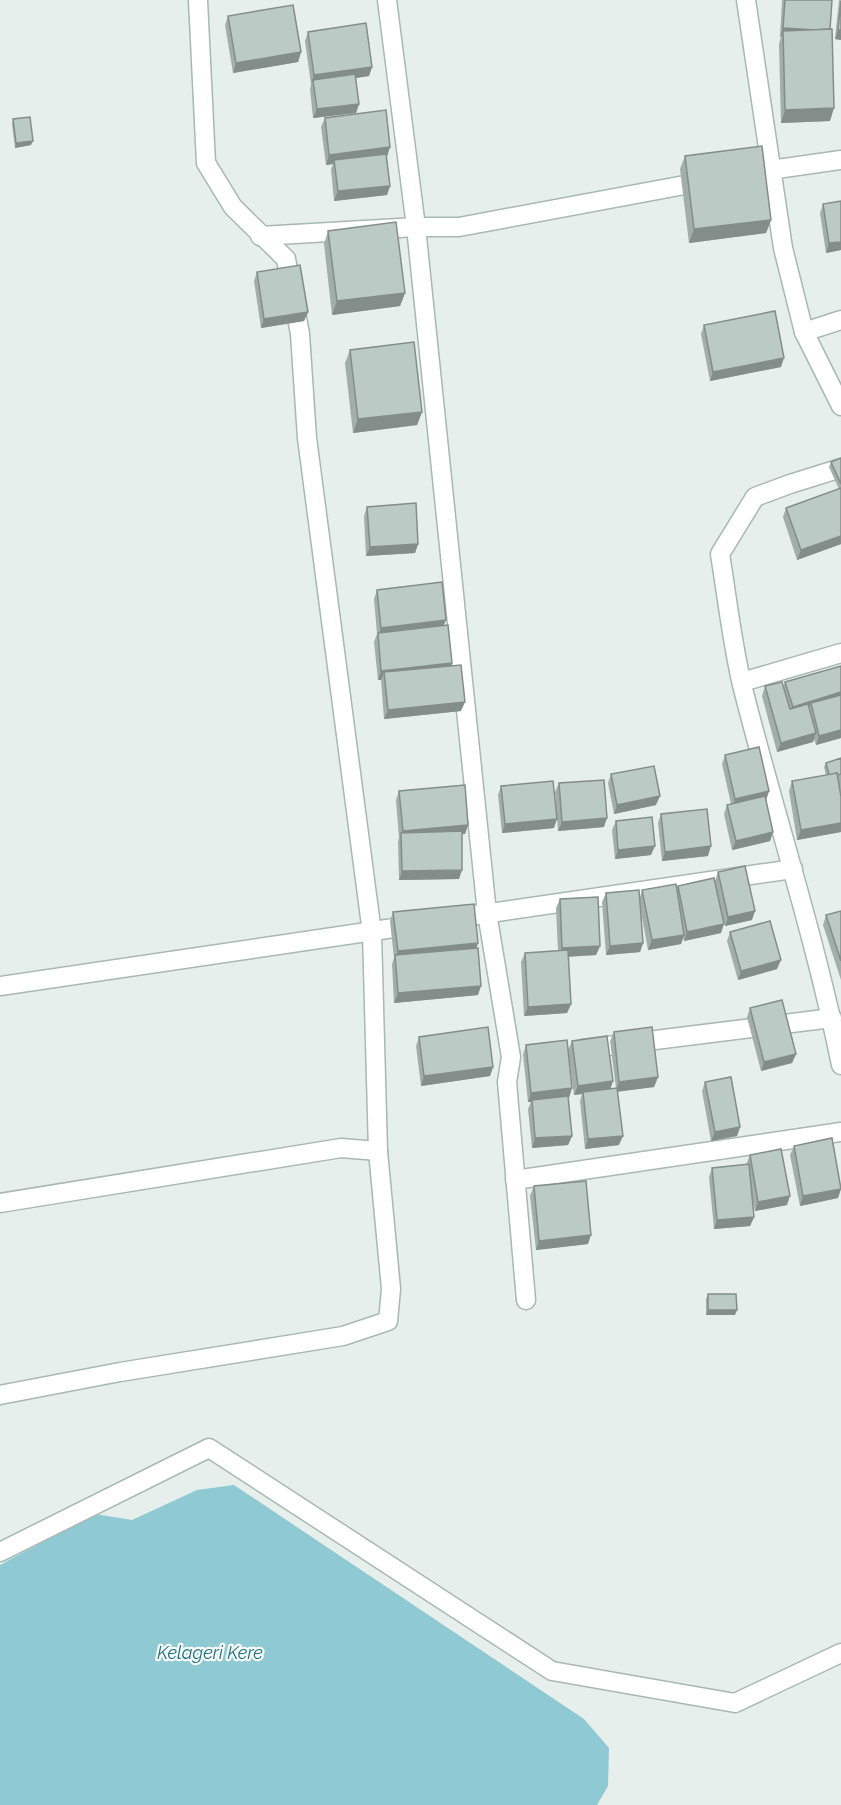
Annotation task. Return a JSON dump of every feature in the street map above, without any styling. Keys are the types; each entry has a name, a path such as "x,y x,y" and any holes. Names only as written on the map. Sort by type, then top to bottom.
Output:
{"street":[{"path":"0,1395 120,1371 343,1336 388,1321 391,1289 378,1151 372,933 307,438 300,334 286,259 233,207 206,163 198,0"},
{"path":"387,0 416,227 487,913 517,1057 507,1082 526,1300"},
{"path":"746,0 783,248 804,332 841,406"},
{"path":"261,236 416,227 459,227 771,169 841,160"},
{"path":"804,332 841,320"},
{"path":"841,468 790,483 755,498 720,554 742,682 832,1018 841,1065"},
{"path":"742,682 841,653"},
{"path":"464,917 793,869"},
{"path":"0,986 429,923"},
{"path":"571,1050 832,1018"},
{"path":"515,1180 841,1132"},
{"path":"0,1203 341,1148 378,1151"},
{"path":"0,1552 209,1448 552,1671 735,1703 841,1653"}],"water":[{"name":"Kelageri Kere","path":"234,1485 584,1719 609,1748 608,1786 597,1805 0,1805 0,1565 95,1514 132,1520 197,1490"}],"building":[{"path":"785,0 832,0 830,29 783,28"},
{"path":"841,1 841,30 838,30"},
{"path":"293,5 301,52 236,63 228,16"},
{"path":"366,23 372,67 314,75 308,32"},
{"path":"832,29 834,108 785,110 783,31"},
{"path":"355,74 359,104 317,109 313,80"},
{"path":"386,110 390,147 329,155 325,118"},
{"path":"30,117 33,141 16,143 13,119"},
{"path":"762,146 771,220 694,229 685,156"},
{"path":"386,154 390,186 338,191 334,160"},
{"path":"841,201 841,242 829,243 823,204"},
{"path":"396,222 405,293 337,301 328,231"},
{"path":"300,265 308,312 264,319 257,272"},
{"path":"775,311 784,358 713,372 704,325"},
{"path":"414,342 422,412 358,419 350,350"},
{"path":"841,458 841,484 831,462"},
{"path":"841,488 841,536 801,550 786,508"},
{"path":"416,503 418,544 370,547 367,507"},
{"path":"442,582 446,620 381,628 377,590"},
{"path":"448,625 452,663 381,671 378,633"},
{"path":"461,665 465,702 388,710 384,672"},
{"path":"841,666 841,692 793,707 785,682"},
{"path":"782,682 790,709 808,704 816,733 781,743 765,686"},
{"path":"841,695 841,730 819,736 811,703"},
{"path":"759,747 769,791 735,799 725,755"},
{"path":"841,758 841,774 829,775 826,763"},
{"path":"654,766 660,796 617,805 611,774"},
{"path":"837,773 841,797 841,823 801,830 792,781"},
{"path":"604,780 607,818 562,822 559,783"},
{"path":"553,781 557,819 505,824 501,786"},
{"path":"465,785 468,825 403,831 399,791"},
{"path":"765,796 773,832 736,841 727,805"},
{"path":"707,809 711,846 665,852 661,814"},
{"path":"652,817 655,846 618,850 616,821"},
{"path":"462,831 462,870 402,871 401,833"},
{"path":"745,866 755,911 728,917 718,872"},
{"path":"714,878 724,924 687,932 678,886"},
{"path":"676,884 684,935 652,940 642,890"},
{"path":"639,890 643,943 610,946 606,893"},
{"path":"598,897 600,946 562,948 560,899"},
{"path":"474,904 478,943 398,951 393,912"},
{"path":"841,911 841,961 826,915"},
{"path":"770,921 781,960 741,971 730,932"},
{"path":"478,948 481,986 398,993 395,955"},
{"path":"568,950 571,1004 528,1007 525,953"},
{"path":"782,1000 796,1054 764,1062 750,1008"},
{"path":"488,1027 493,1067 424,1076 419,1037"},
{"path":"652,1027 658,1077 619,1082 614,1032"},
{"path":"607,1036 613,1081 578,1086 572,1041"},
{"path":"567,1040 572,1088 531,1093 526,1045"},
{"path":"731,1077 740,1127 715,1132 705,1082"},
{"path":"617,1088 623,1136 588,1139 583,1092"},
{"path":"568,1096 572,1136 535,1138 532,1100"},
{"path":"832,1138 841,1189 803,1196 794,1146"},
{"path":"781,1149 790,1196 758,1202 750,1155"},
{"path":"749,1164 754,1217 717,1220 712,1168"},
{"path":"586,1181 591,1235 539,1241 534,1186"},
{"path":"708,1294 736,1294 737,1310 708,1310"}]}
